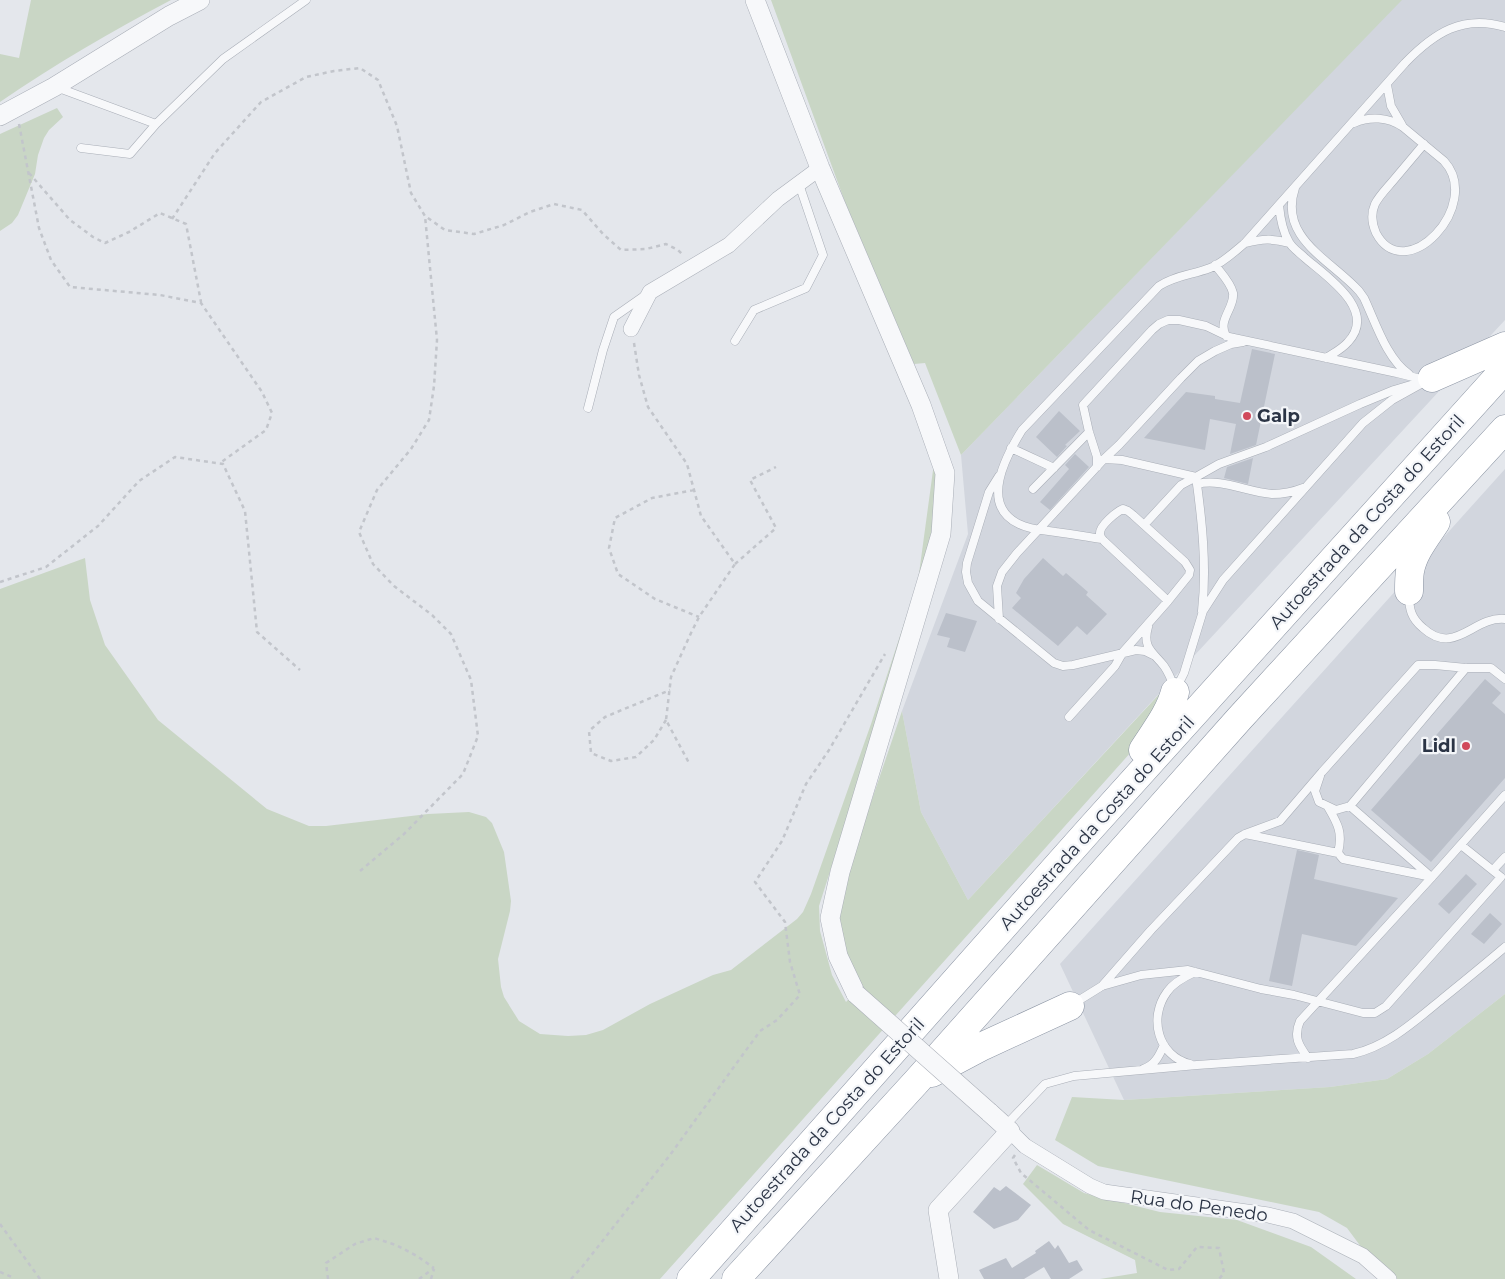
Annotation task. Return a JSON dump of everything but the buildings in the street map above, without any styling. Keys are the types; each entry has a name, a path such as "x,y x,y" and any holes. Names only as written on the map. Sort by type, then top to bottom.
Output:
{"highway":[{"path":"1432,378 1505,346"},
{"name":"Autoestrada da Costa do Estoril","path":"690,1279 1090,829 1505,369"},
{"path":"1409,591 1410,570 1420,548 1436,521 1499,435"},
{"name":"Autoestrada da Costa do Estoril","path":"736,1279 917,1081 1239,719 1499,435"},
{"path":"1090,829 1160,725 1175,692"},
{"path":"917,1081 983,1046 1070,1006"}],"street":[{"path":"8,112 54,87 169,16 200,0"},
{"path":"755,0 820,168 921,405 945,473 941,534 840,872 830,918 838,956 856,994 1007,1129 938,1210 949,1279"},
{"path":"631,330 650,292 729,245 778,199 820,168"},
{"name":"Rua do Penedo","path":"1007,1129 1024,1146 1090,1186 1104,1192 1268,1215 1293,1221 1363,1256 1389,1279"}],"lane":[{"path":"81,148 130,154 156,124 223,59 306,0"},
{"path":"1153,655 1145,650 1141,650 1123,652 1073,665 1057,665 1043,656 974,596 968,583 966,572 968,559 989,492 1000,474 1011,448 1026,424 1153,291 1174,278 1215,266 1245,243 1418,50 1442,32 1458,26 1476,22 1505,27"},
{"path":"1387,85 1392,106 1403,127"},
{"path":"54,87 156,124"},
{"path":"1351,124 1363,119 1376,118 1392,121 1403,127 1424,144 1444,161 1451,171 1455,184 1454,201 1440,229 1426,243 1416,249 1410,251 1396,250 1382,242 1375,231 1372,219 1374,206 1378,198 1424,144"},
{"path":"734,341 754,310 806,288 823,255 799,184"},
{"path":"1296,186 1293,195 1293,214 1300,236 1308,246 1361,294 1388,348 1400,366 1414,376 1424,379 1432,378"},
{"path":"1279,205 1289,243 1346,294 1355,309 1356,324 1352,339 1326,358"},
{"path":"1245,243 1269,239 1289,243"},
{"path":"1215,266 1228,283 1232,293 1223,328 1226,336"},
{"path":"588,408 603,350 614,317 650,292"},
{"path":"1096,467 1097,457 1088,432 1083,405 1152,330 1168,320 1187,321 1206,326 1226,336 1421,379 1432,378"},
{"path":"999,619 997,586 999,580 1008,565 1038,530 1180,378 1208,354 1231,344 1250,341"},
{"path":"1144,525 1181,485 1196,480 1219,464 1276,443 1379,396 1432,378"},
{"path":"1175,692 1184,673 1201,616 1209,600 1223,580 1369,417 1392,400 1432,378"},
{"path":"1033,489 1088,432"},
{"path":"1011,448 1054,468"},
{"path":"1104,459 1122,460 1196,480 1271,494 1305,488"},
{"path":"1000,474 998,494 1003,510 1012,520 1038,530 1102,539"},
{"path":"1196,480 1201,508 1204,581 1201,616"},
{"path":"1069,717 1115,666 1123,652 1186,582 1189,576 1190,570 1180,556 1128,511 1120,510 1101,528 1102,539 1168,600"},
{"path":"1409,591 1410,612 1422,628 1438,637 1457,638 1489,621 1505,620"},
{"path":"1148,625 1146,639 1149,648 1167,671 1175,692"},
{"path":"1102,986 1157,923 1238,838 1280,820 1418,665 1491,668 1505,679"},
{"path":"1322,772 1315,791 1320,802 1336,810 1350,806 1466,668"},
{"path":"1308,1058 1300,1048 1297,1038 1296,1030 1300,1022 1505,795"},
{"path":"1350,806 1432,878"},
{"path":"1328,807 1338,824 1340,844 1338,853"},
{"path":"1245,834 1338,853 1344,859 1432,878"},
{"path":"1070,1006 1102,986 1141,975 1188,970 1363,1013 1380,1011 1501,877 1461,845"},
{"path":"1493,870 1505,857"},
{"path":"1007,1129 1045,1084 1074,1076 1353,1054 1379,1046 1427,1011 1505,947"},
{"path":"1194,972 1174,984 1166,993 1160,1003 1157,1024 1160,1038 1170,1053 1179,1060 1197,1065"},
{"path":"1131,1072 1149,1067 1159,1058 1164,1045"}],"path":[{"path":"172,219 215,154 261,102 306,77 360,68 378,80 397,126 411,193 425,216 445,230 474,234 504,225 530,212 554,204 582,210 602,234 621,250 646,249 666,244 678,250 694,266"},
{"path":"8,112 28,172 39,228 51,260 70,287 160,295 202,303"},
{"path":"28,172 70,220 93,237 105,243 129,232 160,213 186,224 202,303 262,392 272,413 266,430 220,463"},
{"path":"360,870 404,834 463,774 478,736 471,680 451,634 432,615 394,586 374,564 359,532 377,490 411,449 429,420 434,386 437,340 425,216"},
{"path":"631,330 639,375 648,407 687,464 701,516 735,564"},
{"path":"0,582 46,567 98,526 139,481 175,457 220,463 223,464 245,511 257,632 300,670"},
{"path":"670,690 605,717 589,731 591,753 611,761 636,757 654,740 666,720 670,690 671,677 699,617 735,564 776,528 750,480 776,467"},
{"path":"694,490 652,498 615,518 609,548 618,574 655,599 699,617"},
{"path":"570,1279 582,1267 670,1155 760,1031 777,1020 800,995 790,962 785,922 755,882 782,841 806,784 829,750 885,654"},
{"path":"666,720 689,763"},
{"path":"1024,1146 1013,1158 1021,1172 1089,1230 1168,1270 1179,1268 1197,1247 1219,1248 1224,1273 1219,1279"},
{"path":"0,1224 40,1279"},
{"path":"328,1279 326,1263 355,1244 374,1238 417,1256 434,1268"},
{"path":"419,1279 434,1268"},
{"path":"431,1279 434,1268"},
{"path":"0,1272 12,1277 12,1279"}],"shaded area":[{"path":"1401,0 1505,0 1505,320 968,900 921,812 902,711 968,534 961,455"},
{"path":"1505,469 1505,994 1428,1054 1387,1079 1330,1087 1124,1100 1060,964"}],"green space":[{"path":"31,0 171,0 84,48 0,102 0,54 19,58"},
{"path":"771,0 1402,0 961,455 925,363 914,364 845,202"},
{"path":"57,108 63,117 49,130 44,138 38,155 35,174 18,215 12,223 0,231 0,134"},
{"path":"934,463 940,499 939,518 895,668 819,906 820,931 832,975 846,1002 861,986 843,948 839,914 845,879 902,711 921,812 968,900 1164,689 1140,742 660,1279 0,1279 0,589 85,558 90,600 105,645 158,720 267,809 309,826 326,826 428,814 469,812 486,817 492,823 504,852 511,901 498,959 504,997 519,1021 540,1034 586,1035 603,1030 650,1004 713,975 731,970 797,919 803,912 871,724 918,581"},
{"path":"1505,994 1505,1279 1385,1279 1347,1228 1319,1212 1098,1166 1055,1140 1072,1097 1124,1100 1330,1087 1387,1079 1428,1054"},
{"path":"1037,1165 1084,1193 1160,1212 1237,1220 1311,1247 1356,1279 1100,1279 1137,1273 1135,1260 1063,1224 1023,1184"}],"place":[{"name":"Galp","path":"1247,416"},
{"name":"Lidl","path":"1466,746"}]}
